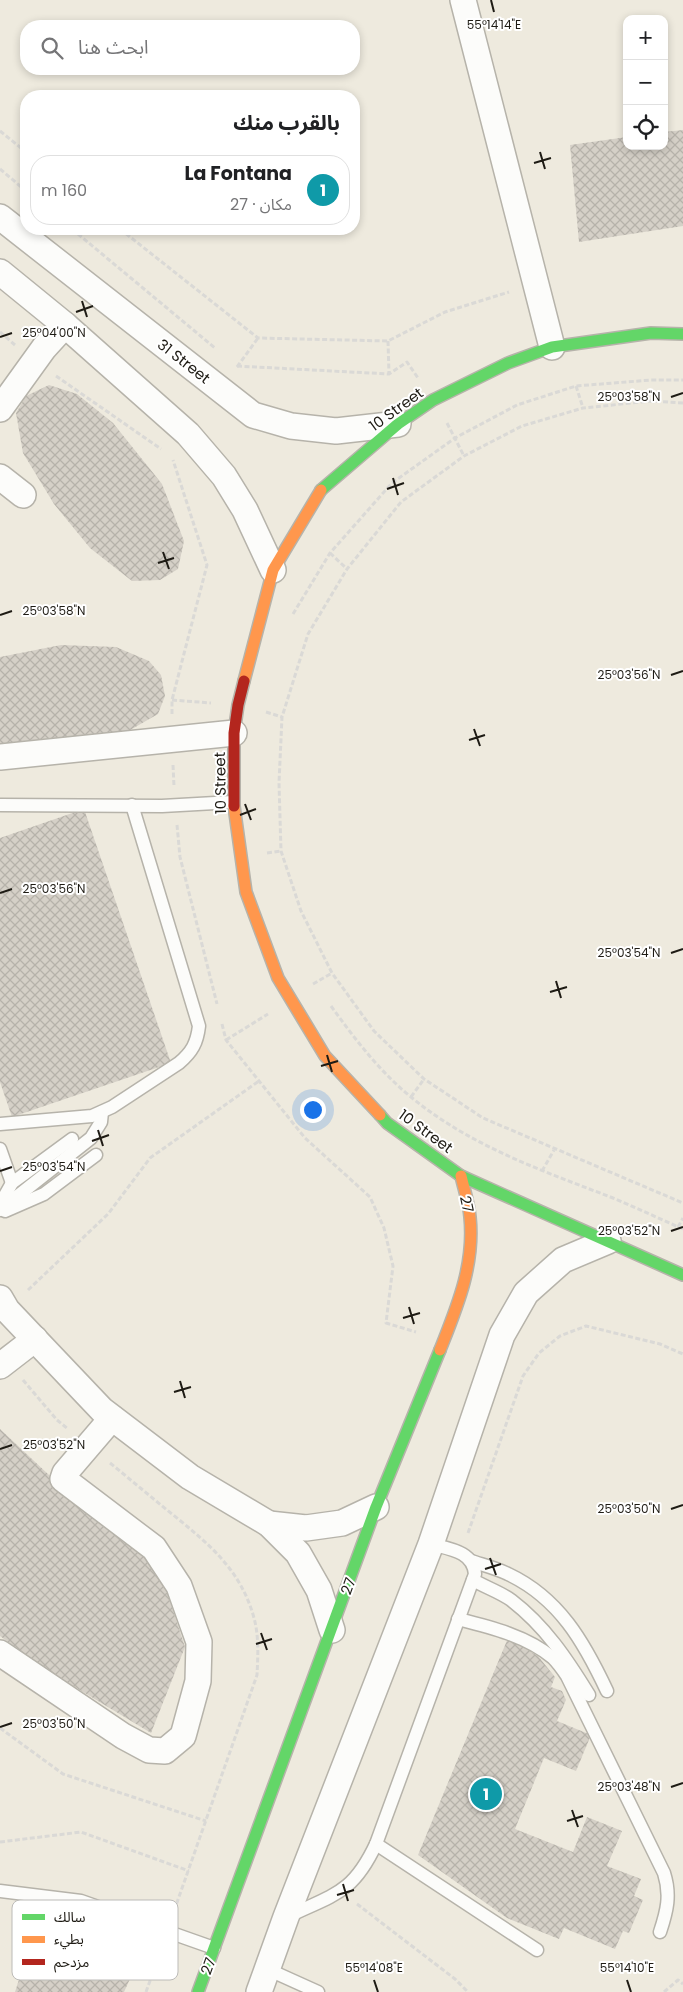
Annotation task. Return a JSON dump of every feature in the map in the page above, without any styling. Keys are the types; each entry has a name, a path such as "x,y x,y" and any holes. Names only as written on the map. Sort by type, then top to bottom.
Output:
{"street":[{"path":"463,0 552,347"},
{"name":"31 Street","path":"0,216 20,232"},
{"name":"31 Street","path":"24,235 253,415 291,426 336,431 398,424"},
{"path":"0,272 65,325 188,434 224,476 245,510 272,570"},
{"path":"0,409 44,348 65,325"},
{"name":"10 Street","path":"683,334 651,333 552,347 508,363 433,400 398,424 322,489 272,570 238,705 234,733 233,802 246,892 278,978 325,1056 388,1122 461,1176 683,1275"},
{"path":"0,476 23,495"},
{"path":"0,757 234,733"},
{"name":"27","path":"198,1992 376,1507 460,1301 470,1259 470,1217 461,1176"},
{"path":"263,1981 431,1544 502,1336 526,1293 563,1260 608,1241"},
{"path":"4,1304 102,1410 190,1477 269,1524 298,1554 320,1590 332,1630"},
{"path":"0,1366 35,1339"},
{"path":"0,1653 123,1736 149,1750 166,1751 183,1736 198,1682 199,1642 179,1586 154,1548 63,1479 65,1473 112,1418"},
{"path":"269,1524 306,1528 342,1523 376,1507"}],"lane":[{"path":"0,805 162,806 233,802"},
{"path":"0,1124 81,1118 102,1112 190,1053 197,1040 199,1026 132,805"},
{"path":"0,1212 91,1138 101,1122 102,1112"},
{"path":"0,1204 12,1183 72,1139"},
{"path":"0,1149 12,1183"},
{"path":"0,1212 44,1194 96,1155"},
{"path":"431,1544 461,1553 472,1561 508,1574 541,1595 569,1622 590,1655 607,1691"},
{"path":"286,1917 341,1892 355,1880 376,1844 473,1580 474,1567 472,1561"},
{"path":"473,1580 510,1599 541,1626 567,1658 589,1695"},
{"path":"458,1619 494,1628 537,1646 554,1659 567,1676 664,1873 668,1885 669,1899 660,1932"},
{"path":"376,1844 537,1950"},
{"path":"0,1891 72,1900"},
{"path":"178,1935 214,1948"},
{"path":"263,1981 318,1992"}],"path":[{"path":"0,130 20,147"},
{"path":"0,169 20,186"},
{"path":"79,235 222,354"},
{"path":"128,235 258,338 388,340 445,312 535,284"},
{"path":"388,340 389,374"},
{"path":"230,360 238,366 389,374 407,362 433,400 464,456"},
{"path":"292,615 330,553 392,483 455,438 517,405 576,386 651,380 683,380"},
{"path":"576,386 583,408"},
{"path":"683,403 651,401 583,408 522,426 464,456 401,502 347,568 308,634 282,717 279,783 282,851 301,911 332,973 374,1031 424,1079 483,1118 554,1150 683,1203"},
{"path":"330,553 347,568"},
{"path":"172,700 238,705"},
{"path":"264,721 267,703"},
{"path":"269,862 267,853 282,851"},
{"path":"314,983 332,973"},
{"path":"310,975 319,990"},
{"path":"330,1005 362,1049 411,1097 474,1140 542,1171 615,1199 683,1229"},
{"path":"411,1097 424,1079"},
{"path":"4,1304 108,1214 150,1158 259,1081"},
{"path":"542,1171 554,1150"},
{"path":"678,1227 683,1218"},
{"path":"461,1553 523,1376 539,1353 560,1336 586,1326 660,1344 683,1354"},
{"path":"0,1728 63,1774 206,1821"},
{"path":"0,1842 80,1832 188,1871"},
{"path":"341,1892 455,1979 468,1992"},
{"path":"664,1992 678,1980 683,1984"}],"building":[{"path":"683,130 683,226 579,242 570,145 623,138 623,150 668,150 668,132"},
{"path":"49,385 77,394 113,423 162,484 184,541 178,569 160,580 132,581 90,548 54,504 23,453 16,413 26,396"},
{"path":"61,645 116,647 149,661 161,675 165,696 158,714 125,733 0,745 0,657"},
{"path":"84,809 171,1063 12,1117 0,1082 0,838"},
{"path":"0,1429 82,1506 134,1538 168,1595 185,1647 151,1733 45,1669 0,1636"},
{"path":"508,1638 528,1643 531,1652 538,1656 555,1677 551,1687 562,1691 566,1700 557,1721 591,1735 576,1771 544,1758 515,1829 573,1852 587,1817 622,1831 607,1866 641,1879 634,1896 643,1900 629,1933 623,1931 615,1949 564,1928 559,1939 507,1918 418,1855"},
{"path":"19,1980 129,1980 124,1992 15,1992"}],"traffic: fast":[{"path":"321,490 398,424 433,400 508,363 552,347 651,333 683,334"},
{"path":"380,1115 387,1123 461,1176 683,1275"},
{"path":"198,1992 376,1507 440,1350"}],"traffic: slow":[{"path":"244,681 273,570 321,490"},
{"path":"234,806 246,892 278,978 325,1056 380,1115"},
{"path":"440,1350 458,1302 470,1252 471,1235 468,1202 461,1176"}],"traffic: jam":[{"path":"234,806 234,733 244,681"}],"place":[{"name":"La Fontana","path":"486,1794"}]}
